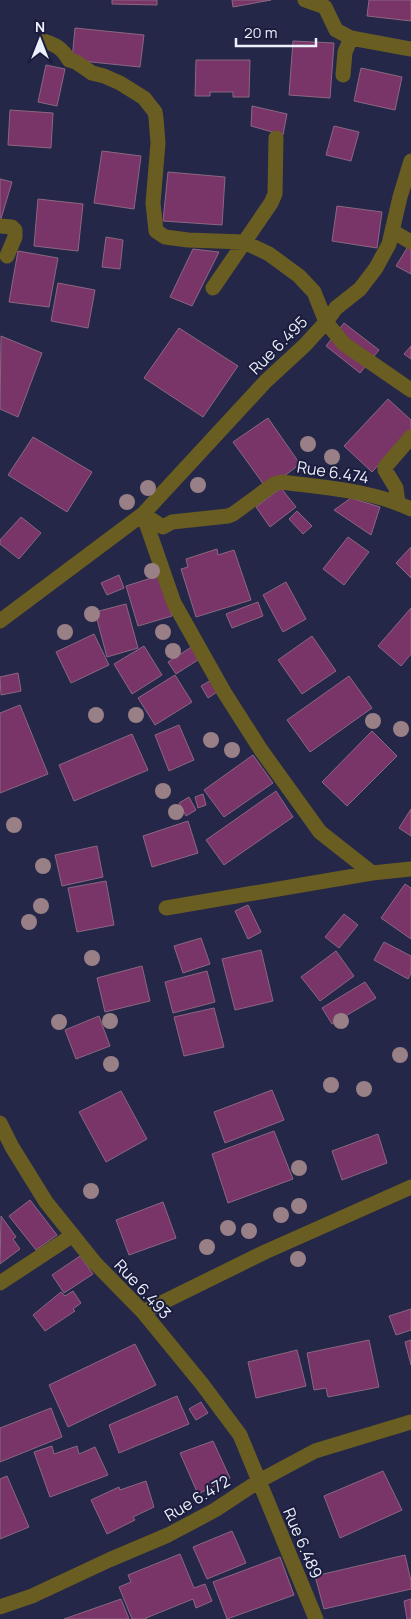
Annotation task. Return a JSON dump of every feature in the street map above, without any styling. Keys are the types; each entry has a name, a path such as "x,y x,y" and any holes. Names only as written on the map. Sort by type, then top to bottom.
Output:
{"street":[{"path":"305,0 325,7 336,30 351,38 411,49"},
{"path":"343,75 345,52 351,38"},
{"name":"Rue 6.495","path":"0,620 143,514 266,381 326,322 314,292 299,276 269,254 244,242 165,238 156,231 153,203 158,143 155,112 144,98 120,83 92,73 76,62 69,60 64,50 44,41"},
{"path":"213,288 275,194 276,138"},
{"path":"411,161 389,244 376,268 360,289 336,308 326,322 344,344 411,390"},
{"path":"0,226 12,227 15,230 15,237 7,256"},
{"path":"392,231 411,242"},
{"path":"405,506 385,468 411,437"},
{"name":"Rue 6.474","path":"143,514 163,527 172,522 228,516 274,484 282,482 364,494 405,506"},
{"path":"143,514 174,603 229,700 261,750 320,832 372,873"},
{"path":"166,908 372,873 411,869"},
{"name":"Rue 6.493","path":"0,1123 46,1202 95,1263 143,1312 202,1384 240,1435 259,1480"},
{"path":"143,1312 265,1252 411,1187"},
{"path":"0,1284 73,1235"},
{"name":"Rue 6.472","path":"0,1607 32,1596 168,1535 215,1510 259,1480 315,1451 411,1422"},
{"name":"Rue 6.489","path":"259,1480 316,1619"}],"building":[{"path":"112,0 157,0 157,5 112,4"},
{"path":"232,0 271,0 233,7"},
{"path":"369,0 411,0 411,21 367,16"},
{"path":"75,28 144,35 140,67 72,60"},
{"path":"293,41 334,43 330,98 289,95"},
{"path":"196,60 250,60 249,97 233,97 233,92 210,92 210,96 195,96"},
{"path":"46,65 65,69 57,106 38,102"},
{"path":"361,68 402,77 395,110 354,101"},
{"path":"252,106 287,114 283,135 251,126"},
{"path":"10,110 53,113 51,148 8,145"},
{"path":"334,126 359,132 351,161 326,155"},
{"path":"102,151 141,156 134,209 94,203"},
{"path":"168,172 225,177 222,225 163,221"},
{"path":"0,179 12,182 0,222"},
{"path":"38,199 83,204 78,251 34,246"},
{"path":"337,206 382,212 377,248 332,241"},
{"path":"106,237 123,240 120,269 102,267"},
{"path":"409,245 411,247 411,274 396,266"},
{"path":"193,249 219,252 192,306 170,297"},
{"path":"18,251 58,258 49,307 9,302"},
{"path":"58,283 95,290 88,328 51,321"},
{"path":"344,323 379,350 360,373 326,346"},
{"path":"179,328 238,366 203,417 144,378"},
{"path":"1,336 42,353 18,417 0,409"},
{"path":"411,346 411,359 404,354"},
{"path":"388,399 411,420 411,430 372,472 344,446"},
{"path":"268,418 300,464 267,489 233,442"},
{"path":"33,437 92,472 67,512 8,475"},
{"path":"281,488 296,507 270,527 256,507"},
{"path":"351,498 380,507 371,535 334,510"},
{"path":"297,511 312,526 303,534 289,519"},
{"path":"21,517 41,533 19,559 0,544 0,540"},
{"path":"348,537 369,552 344,585 323,569"},
{"path":"411,547 411,578 396,563"},
{"path":"217,549 218,555 234,550 251,600 196,617 181,569 188,567 186,559"},
{"path":"119,575 124,588 107,595 101,583"},
{"path":"161,575 172,616 138,626 126,586"},
{"path":"286,582 306,619 283,632 263,595"},
{"path":"258,602 263,616 232,628 226,614"},
{"path":"126,604 138,648 107,657 95,612"},
{"path":"411,608 411,654 401,666 378,646"},
{"path":"94,634 109,665 71,683 56,652"},
{"path":"312,636 336,671 302,694 278,660"},
{"path":"144,646 162,675 132,694 114,664"},
{"path":"193,646 201,658 176,674 168,662"},
{"path":"18,673 21,691 1,695 0,677"},
{"path":"175,675 192,702 155,725 138,698"},
{"path":"349,676 372,708 310,752 287,720"},
{"path":"213,679 220,690 208,698 201,686"},
{"path":"20,705 48,774 0,793 0,713"},
{"path":"179,725 194,760 169,771 155,735"},
{"path":"372,731 397,756 347,806 322,782"},
{"path":"132,734 148,770 74,801 59,765"},
{"path":"253,755 273,783 224,817 204,790"},
{"path":"276,791 293,817 224,865 206,840"},
{"path":"203,794 206,805 198,808 195,797"},
{"path":"189,797 196,810 186,816 179,803"},
{"path":"411,809 411,836 399,828"},
{"path":"188,821 198,853 152,867 143,836"},
{"path":"97,846 103,877 62,886 55,855"},
{"path":"106,881 114,925 77,932 68,888"},
{"path":"405,884 411,888 411,939 381,918"},
{"path":"248,905 261,932 248,939 235,911"},
{"path":"344,914 358,925 339,948 325,937"},
{"path":"201,938 210,964 183,973 174,946"},
{"path":"384,942 411,956 411,973 408,979 374,960"},
{"path":"261,950 273,1001 235,1010 222,959"},
{"path":"336,951 354,976 320,1001 301,977"},
{"path":"142,966 150,1001 105,1012 97,978"},
{"path":"207,971 215,1002 173,1013 165,982"},
{"path":"365,982 376,998 332,1024 322,1008"},
{"path":"214,1008 224,1047 184,1056 174,1017"},
{"path":"99,1016 110,1046 76,1059 65,1030"},
{"path":"272,1090 284,1120 225,1143 214,1112"},
{"path":"121,1091 147,1139 106,1162 79,1112"},
{"path":"274,1131 293,1179 228,1203 212,1154"},
{"path":"378,1134 387,1163 342,1180 332,1151"},
{"path":"30,1200 57,1235 36,1250 9,1216"},
{"path":"163,1202 176,1238 129,1255 116,1220"},
{"path":"1,1216 16,1237 13,1239 20,1249 0,1264"},
{"path":"80,1256 93,1274 64,1293 52,1275"},
{"path":"73,1291 81,1303 73,1309 75,1311 45,1331 33,1315 61,1292 65,1296"},
{"path":"411,1309 411,1330 396,1335 389,1316"},
{"path":"369,1340 379,1387 328,1397 326,1388 314,1390 307,1353"},
{"path":"411,1340 411,1365 405,1342"},
{"path":"135,1344 156,1385 68,1427 49,1385"},
{"path":"297,1350 306,1386 256,1398 248,1362"},
{"path":"177,1396 189,1424 119,1453 109,1425"},
{"path":"201,1402 208,1413 196,1420 189,1409"},
{"path":"51,1408 62,1437 0,1462 0,1428"},
{"path":"213,1441 230,1478 198,1494 180,1453"},
{"path":"52,1446 54,1454 77,1446 79,1454 95,1447 108,1475 50,1497 34,1452"},
{"path":"383,1471 402,1510 340,1538 324,1496"},
{"path":"7,1476 29,1527 0,1539 0,1479"},
{"path":"146,1481 154,1507 133,1517 135,1520 107,1534 91,1500 119,1487 120,1490"},
{"path":"232,1531 246,1563 207,1579 193,1547"},
{"path":"180,1554 194,1588 205,1584 212,1601 196,1608 193,1599 146,1619 132,1619 119,1587 131,1582 128,1575"},
{"path":"405,1555 411,1589 324,1609 315,1576"},
{"path":"280,1557 294,1595 227,1619 213,1582"},
{"path":"121,1599 129,1619 64,1619"},
{"path":"411,1599 411,1619 407,1619 404,1601"}]}
